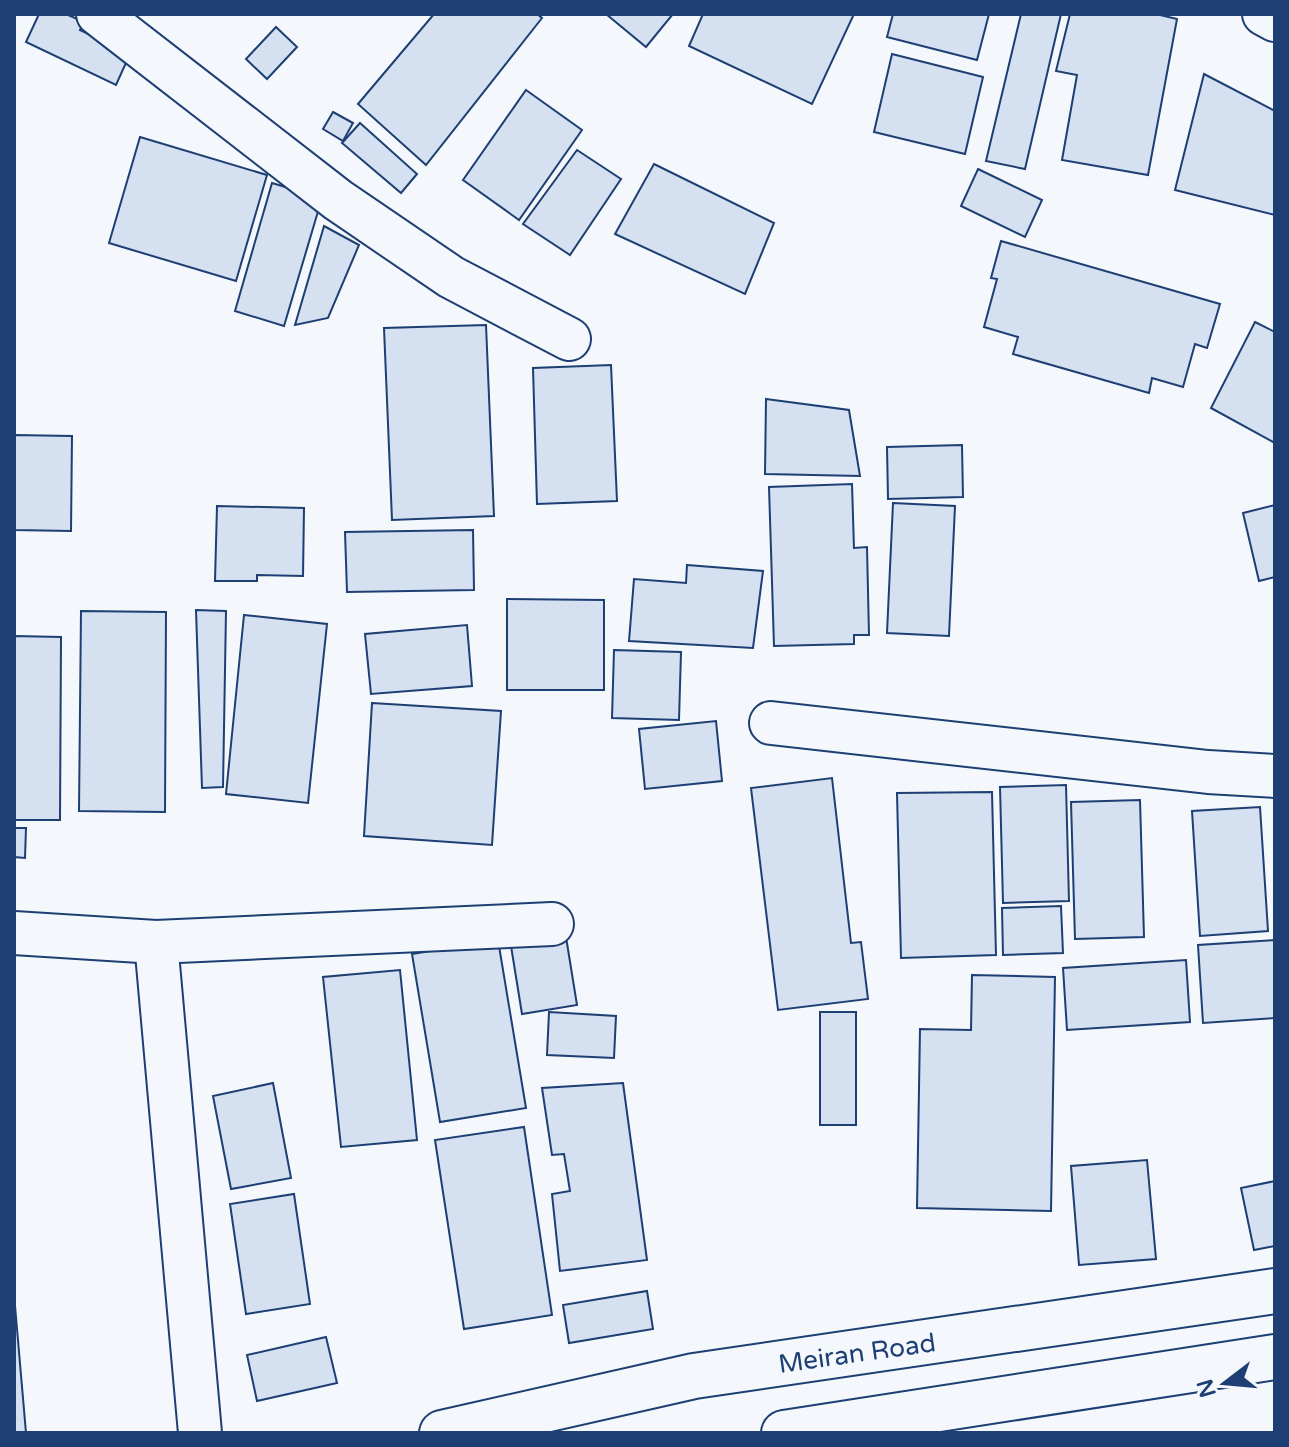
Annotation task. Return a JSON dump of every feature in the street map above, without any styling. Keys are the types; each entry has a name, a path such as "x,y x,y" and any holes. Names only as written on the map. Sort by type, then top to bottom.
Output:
{"main road":[{"name":"Meiran Road","path":"442,1433 694,1376 1275,1291"},
{"path":"784,1433 1275,1357"}],"street":[{"path":"98,14 338,200 451,277 569,339"},
{"path":"1264,14 1275,20"},
{"path":"771,723 1208,772 1275,776"},
{"path":"14,933 156,942 552,924"},
{"path":"156,942 200,1433"}],"building":[{"path":"39,14 66,14 84,22 80,30 130,54 116,85 26,42"},
{"path":"434,14 537,14 542,18 426,165 358,104"},
{"path":"606,14 673,14 646,47"},
{"path":"703,14 854,14 812,104 689,46"},
{"path":"893,14 989,14 977,60 887,37"},
{"path":"1021,14 1061,14 1025,169 986,161"},
{"path":"1070,14 1156,14 1177,19 1148,175 1062,160 1077,75 1056,71"},
{"path":"276,27 297,47 267,79 246,59"},
{"path":"892,54 983,77 965,154 874,132"},
{"path":"1204,74 1275,111 1275,215 1175,190"},
{"path":"526,90 582,130 519,220 463,180"},
{"path":"333,112 353,123 343,141 323,129"},
{"path":"360,123 417,174 401,193 342,143"},
{"path":"140,137 267,175 236,281 109,243"},
{"path":"577,150 621,179 570,255 523,224"},
{"path":"654,164 774,223 745,294 615,234"},
{"path":"978,169 1042,200 1025,237 961,206"},
{"path":"272,183 322,198 284,326 235,311"},
{"path":"324,226 359,245 328,318 295,325"},
{"path":"1001,241 1220,304 1207,348 1195,344 1183,387 1152,378 1149,393 1013,354 1018,337 984,327 997,279 991,278"},
{"path":"1255,322 1275,332 1275,443 1211,408"},
{"path":"486,325 494,516 392,520 384,328"},
{"path":"611,365 617,501 537,504 533,368"},
{"path":"766,399 849,410 860,476 765,474"},
{"path":"14,435 72,436 71,531 14,530"},
{"path":"962,445 963,497 888,499 887,447"},
{"path":"852,484 854,548 867,547 869,635 854,635 854,644 774,646 769,487"},
{"path":"893,503 955,506 949,636 887,633"},
{"path":"1275,505 1275,577 1259,581 1243,513"},
{"path":"217,506 304,508 303,576 257,575 257,581 215,581"},
{"path":"473,530 474,590 347,592 345,532"},
{"path":"687,565 763,571 753,648 629,641 634,579 686,583"},
{"path":"507,599 604,600 604,690 507,690"},
{"path":"196,610 226,611 223,787 202,788"},
{"path":"81,611 166,612 165,812 79,811"},
{"path":"244,615 327,624 308,803 226,794"},
{"path":"467,625 472,686 371,694 365,634"},
{"path":"14,636 61,637 60,820 14,820"},
{"path":"614,650 681,652 679,720 612,718"},
{"path":"372,703 501,711 492,845 364,836"},
{"path":"716,721 722,781 645,789 639,729"},
{"path":"832,778 851,943 861,942 868,999 778,1010 751,788"},
{"path":"1066,785 1069,901 1003,903 1000,787"},
{"path":"992,792 996,955 901,958 897,793"},
{"path":"1140,800 1144,937 1075,939 1071,802"},
{"path":"1260,807 1268,931 1200,936 1192,811"},
{"path":"14,828 26,828 25,858 14,857"},
{"path":"1061,906 1063,953 1003,955 1002,908"},
{"path":"566,937 577,1005 522,1014 511,946"},
{"path":"498,940 526,1108 440,1122 412,954"},
{"path":"1275,940 1275,1018 1203,1023 1198,945"},
{"path":"1186,960 1190,1022 1067,1030 1063,968"},
{"path":"400,970 417,1140 341,1147 323,977"},
{"path":"972,975 1055,977 1051,1211 917,1208 920,1029 971,1030"},
{"path":"549,1012 616,1016 614,1058 547,1055"},
{"path":"820,1012 856,1012 856,1125 820,1125"},
{"path":"273,1083 291,1178 231,1189 213,1096"},
{"path":"623,1083 647,1260 560,1271 552,1194 570,1191 564,1154 552,1155 542,1088"},
{"path":"524,1127 552,1315 464,1329 435,1140"},
{"path":"1147,1160 1156,1259 1079,1265 1071,1166"},
{"path":"1275,1181 1275,1246 1254,1250 1241,1188"},
{"path":"294,1194 310,1304 246,1314 230,1204"},
{"path":"647,1291 653,1329 569,1343 563,1305"},
{"path":"14,1294 26,1433 14,1433"},
{"path":"326,1337 337,1383 257,1401 247,1355"}]}
